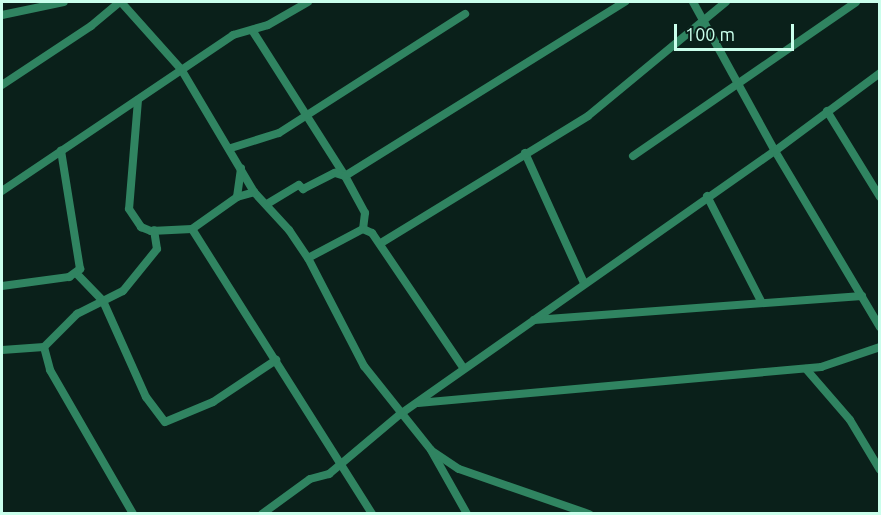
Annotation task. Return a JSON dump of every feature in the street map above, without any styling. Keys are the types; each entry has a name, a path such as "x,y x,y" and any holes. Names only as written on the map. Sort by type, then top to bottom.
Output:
{"street":[{"path":"2,15 64,2"},
{"path":"2,85 91,27 121,2 181,69 231,148 254,192 267,204 308,258 364,366 399,415 431,450 467,513"},
{"path":"2,191 233,35 252,30 308,2"},
{"path":"345,176 625,2"},
{"path":"693,2 775,152 879,327"},
{"path":"381,243 588,116 702,18 726,2"},
{"path":"633,156 856,2"},
{"path":"231,148 279,133 465,14"},
{"path":"252,30 304,117 345,176 365,213 363,229"},
{"path":"262,513 310,478 329,474 415,403 707,196 775,152 879,73"},
{"path":"138,100 129,209 141,226 154,230 192,229 237,197 254,192"},
{"path":"827,111 879,197"},
{"path":"61,151 81,263 77,274"},
{"path":"525,153 584,283"},
{"path":"237,197 241,168"},
{"path":"267,204 299,185 303,189 335,172 345,176"},
{"path":"707,196 762,303"},
{"path":"192,229 372,513"},
{"path":"363,229 372,233 381,243 464,369"},
{"path":"308,258 363,229"},
{"path":"2,350 44,347 77,314 123,291 149,263 157,249 154,230"},
{"path":"2,286 77,274"},
{"path":"77,274 103,301 146,398 165,422 213,402 276,360"},
{"path":"534,320 862,296"},
{"path":"44,347 50,370 133,513"},
{"path":"415,403 806,369 879,347"},
{"path":"806,369 850,420 879,470"},
{"path":"431,450 459,469 589,513"}]}
